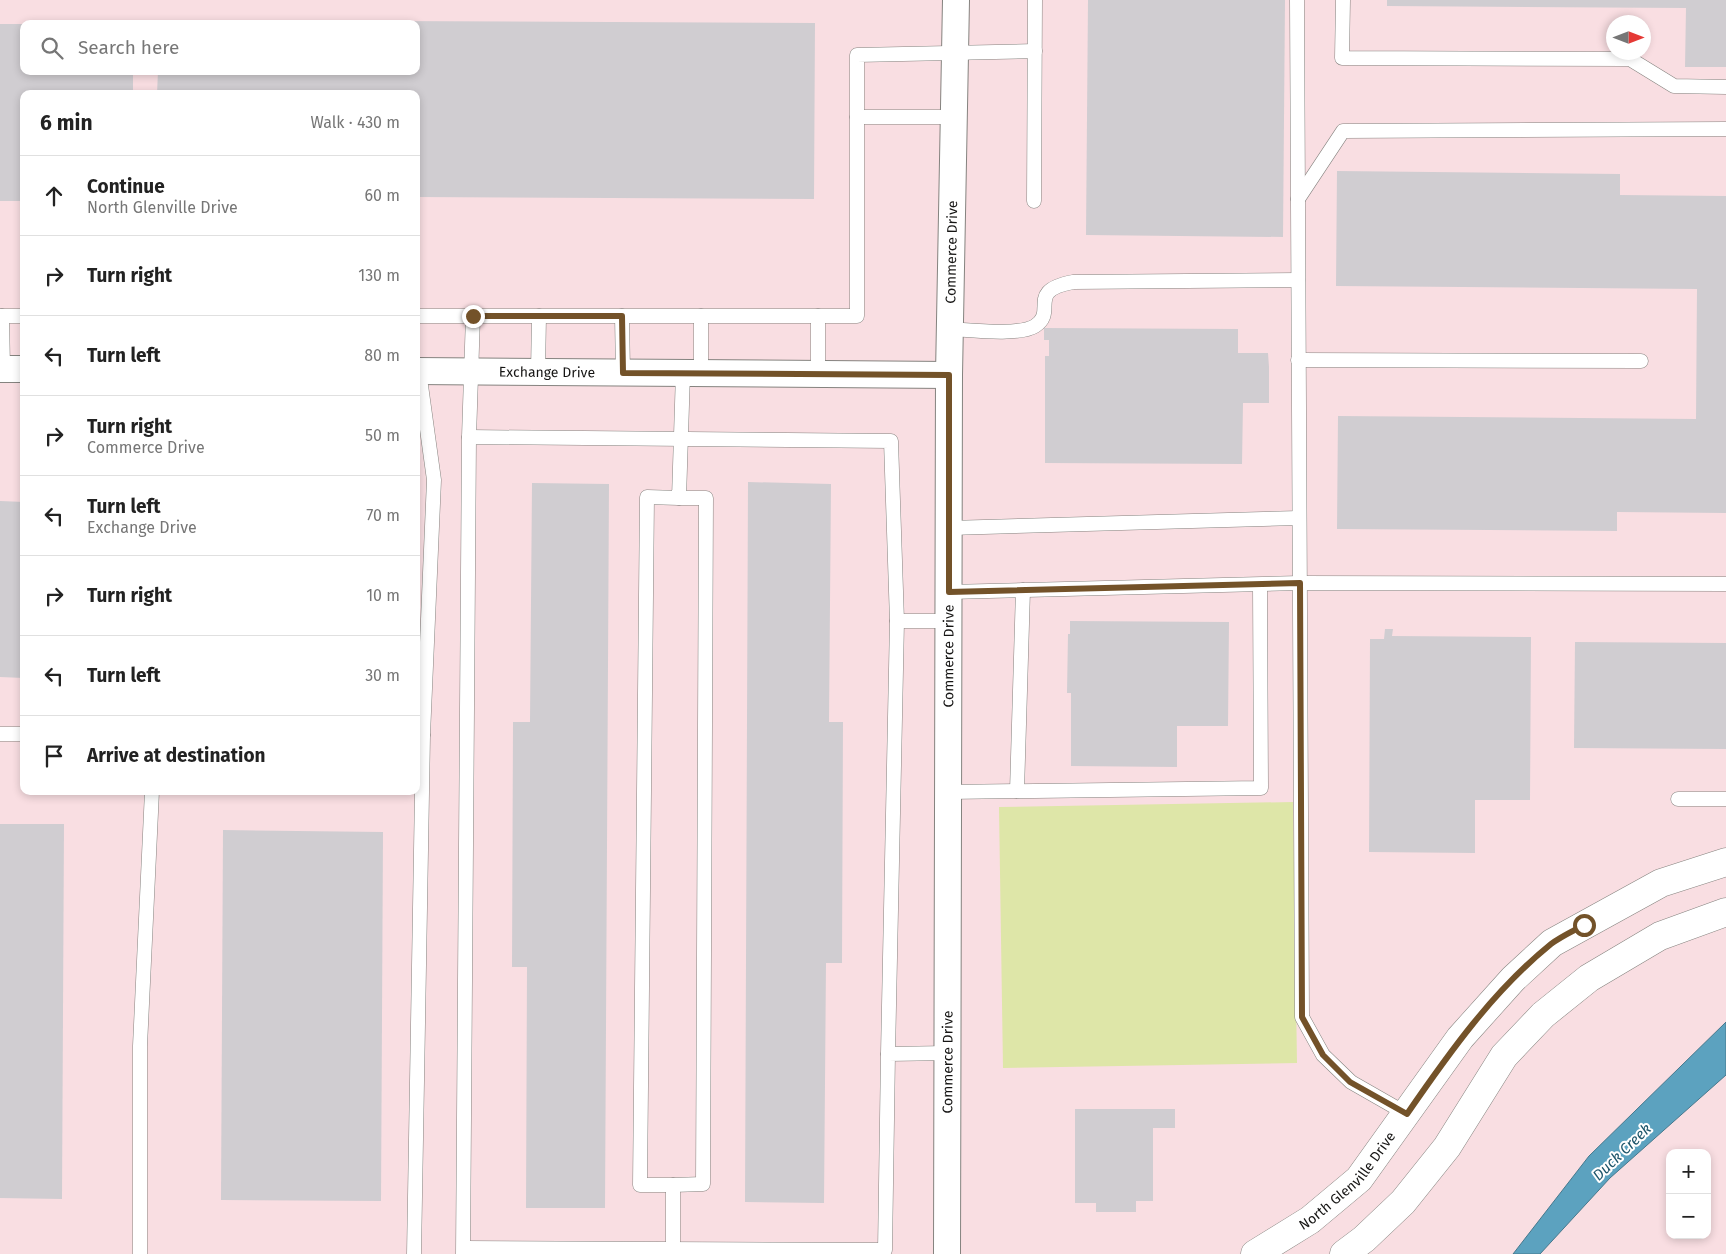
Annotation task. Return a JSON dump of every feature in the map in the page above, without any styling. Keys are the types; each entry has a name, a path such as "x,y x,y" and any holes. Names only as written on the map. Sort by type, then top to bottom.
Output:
{"street":[{"name":"Commerce Drive","path":"947,1254 949,375 956,0"},
{"name":"Exchange Drive","path":"420,372 949,375"},
{"name":"North Glenville Drive","path":"1255,1254 1310,1220 1359,1179 1460,1038 1513,979 1552,943 1661,883 1726,862"},
{"path":"1344,1254 1364,1239 1403,1202 1447,1147 1504,1056 1543,1015 1589,978 1660,936 1726,912"}],"lane":[{"path":"1034,201 1035,0"},
{"path":"1297,0 1302,1017 1323,1055 1350,1082 1407,1114"},
{"path":"1343,0 1342,58 1630,59 1674,86 1726,87"},
{"path":"420,316 857,316 857,55 1035,51"},
{"path":"857,117 954,117"},
{"path":"1298,199 1343,131 1726,129"},
{"path":"950,329 1022,331 1035,326 1043,317 1046,294 1054,286 1072,282 1298,280"},
{"path":"9,369 1,316 20,316"},
{"path":"469,437 890,441 897,621 885,1250 464,1251 463,1130 469,437 473,316"},
{"path":"538,372 539,316"},
{"path":"622,316 623,373"},
{"path":"678,498 679,439 701,316"},
{"path":"818,316 818,374"},
{"path":"1298,360 1641,361"},
{"path":"420,386 434,480 420,735"},
{"path":"647,497 706,498 703,1184 673,1185 640,1185 647,497"},
{"path":"949,528 1299,518"},
{"path":"949,592 1300,583 1726,584"},
{"path":"948,792 1261,788 1260,585"},
{"path":"1017,791 1022,590"},
{"path":"897,621 949,621"},
{"path":"0,734 20,734"},
{"path":"140,1254 140,1046 152,795"},
{"path":"414,1254 419,795"},
{"path":"1678,799 1726,799"},
{"path":"888,1054 948,1053"},
{"path":"673,1185 673,1251"}],"shaded area":[{"path":"0,0 1726,0 1726,1254 0,1254"}],"green space":[{"path":"1293,802 1297,1063 1003,1068 999,807"}],"water":[{"name":"Duck Creek","path":"1726,1022 1726,1075 1610,1178 1540,1254 1513,1254 1589,1156"}],"building":[{"path":"1088,0 1285,0 1283,237 1086,235"},
{"path":"1387,0 1726,0 1726,67 1685,67 1686,8 1387,6"},
{"path":"420,21 815,23 814,199 420,197 420,90 157,90 158,75 420,75"},
{"path":"0,24 20,24 20,75 133,75 133,90 20,90 20,201 0,201"},
{"path":"1337,171 1620,174 1620,195 1726,196 1726,513 1617,512 1617,531 1337,529 1338,416 1696,419 1697,289 1336,286"},
{"path":"1044,328 1238,329 1238,353 1268,353 1269,367 1269,403 1243,403 1242,464 1045,463 1045,356 1049,356 1049,340 1044,340"},
{"path":"748,482 831,484 829,722 843,722 842,963 826,963 824,1203 745,1202"},
{"path":"532,483 609,484 605,1208 526,1208 527,967 512,967 513,722 530,722"},
{"path":"0,501 20,502 20,678 0,677"},
{"path":"1070,621 1229,622 1228,726 1177,726 1177,767 1071,766 1071,693 1067,693"},
{"path":"1385,629 1393,629 1392,636 1531,637 1530,800 1475,800 1475,853 1369,852 1370,639 1384,639"},
{"path":"1575,642 1726,643 1726,749 1574,748"},
{"path":"0,824 64,824 62,1199 0,1198"},
{"path":"223,830 383,832 381,1201 221,1200"},
{"path":"1075,1109 1175,1109 1175,1128 1153,1128 1153,1201 1136,1201 1136,1212 1096,1212 1096,1203 1075,1203"}],"route":[{"path":"473,316 622,316 623,373 949,375 949,592 1300,583 1302,1017 1323,1055 1350,1082 1407,1114 1460,1038 1513,979 1552,943 1584,925"}]}
